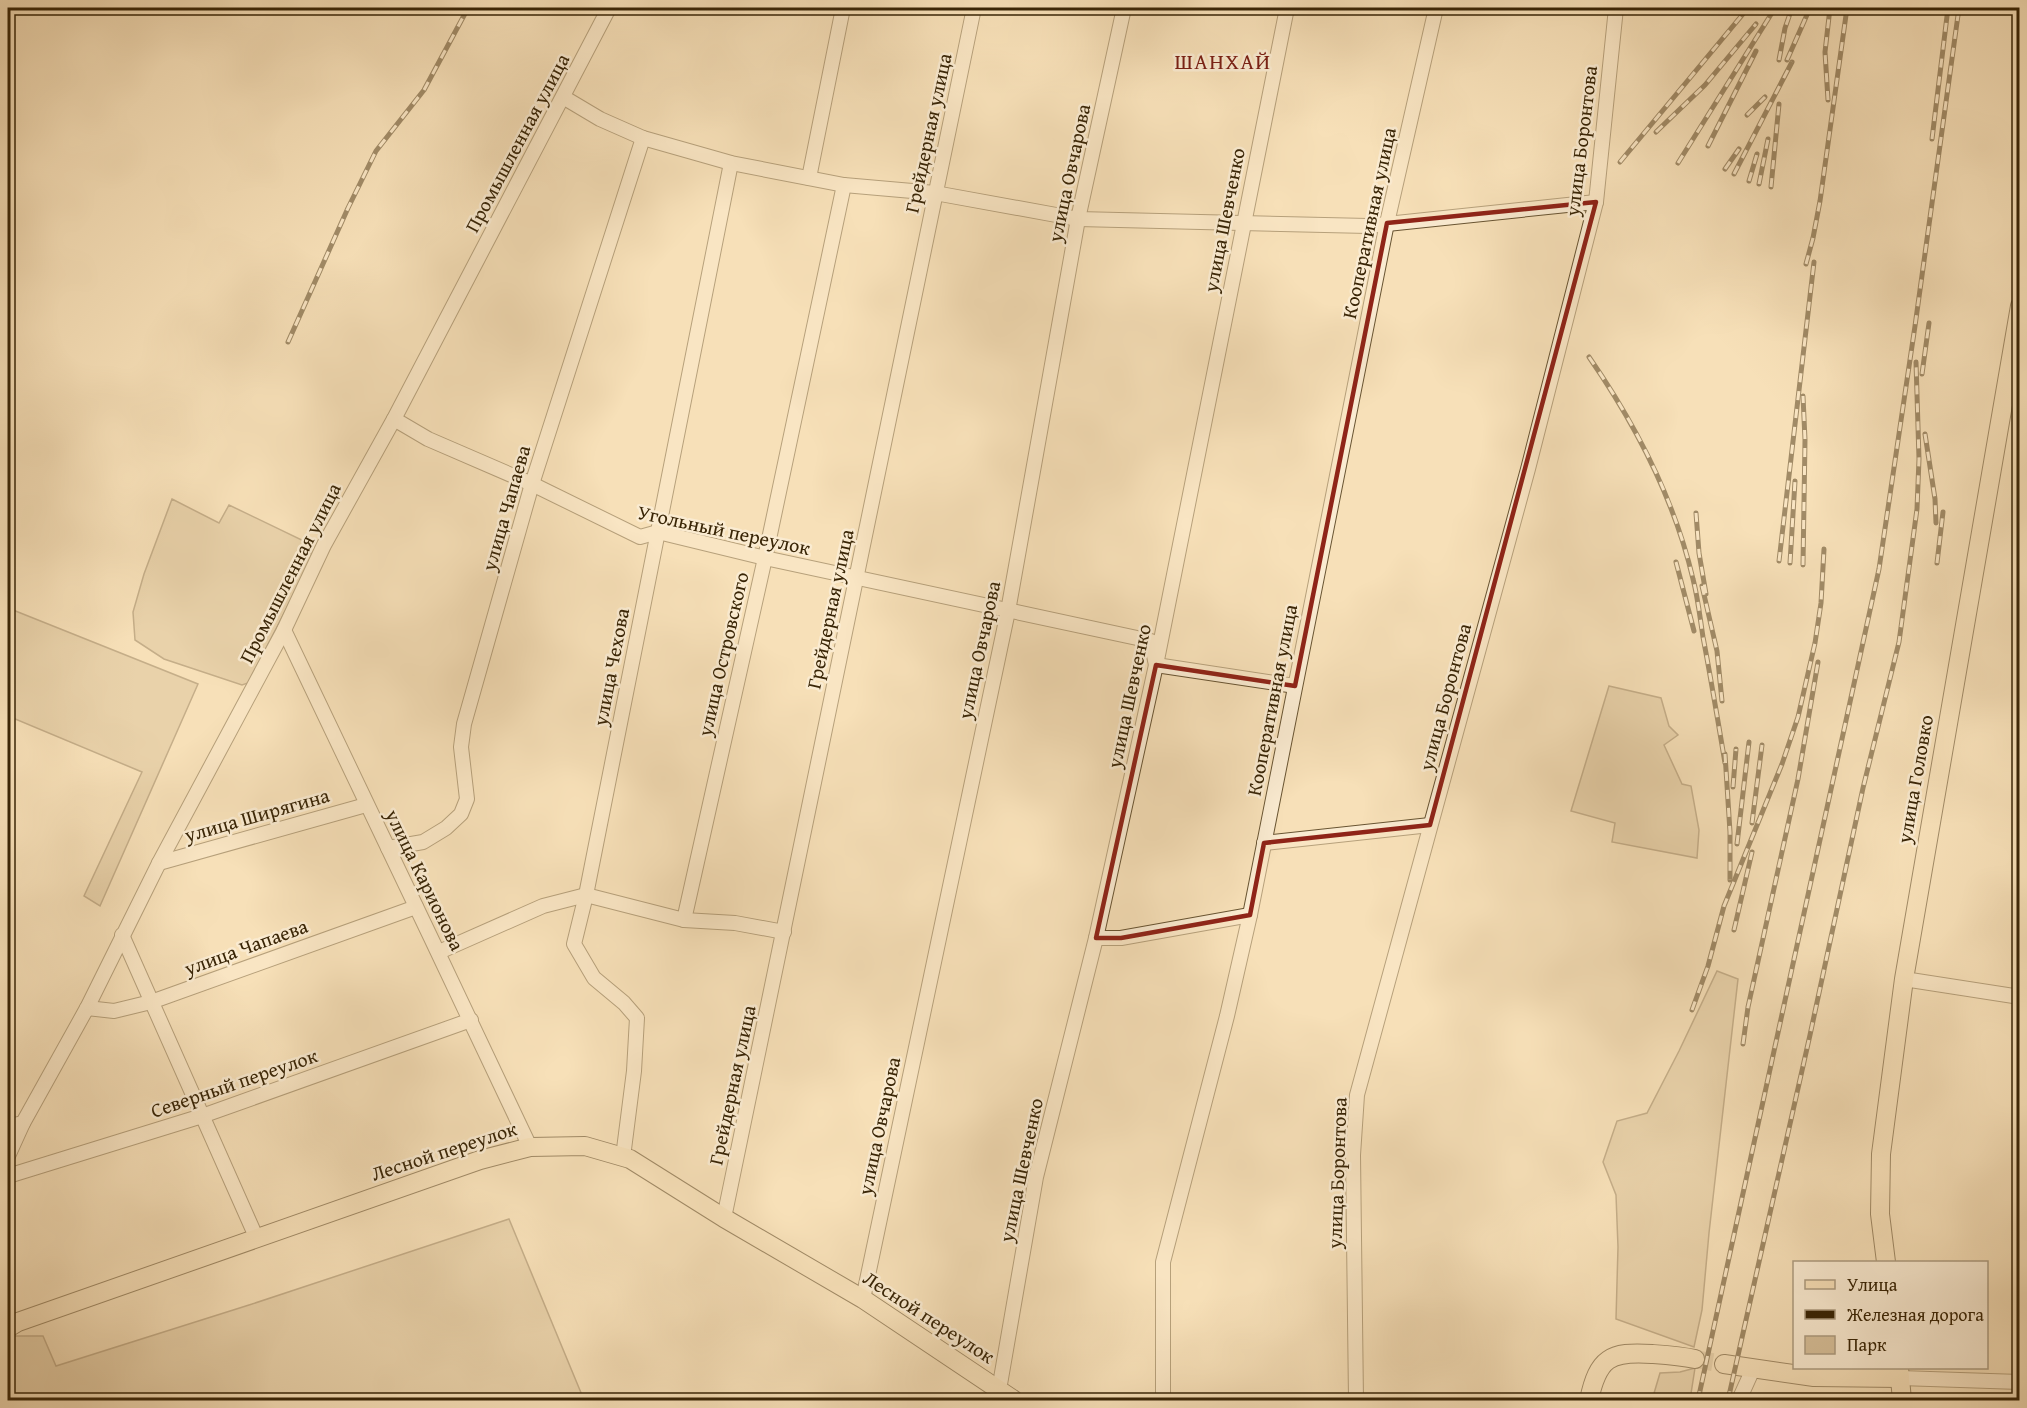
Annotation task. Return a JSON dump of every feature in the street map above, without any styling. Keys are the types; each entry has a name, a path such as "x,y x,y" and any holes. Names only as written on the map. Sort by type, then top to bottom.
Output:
{"main road":[{"name":"улица Головко","path":"1886,1261 1880,1214 1881,1154 1904,980 2019,306"},
{"name":"Лесной переулок","path":"11,1324 480,1160 530,1147 585,1146 630,1159 724,1218 863,1299 1006,1395"},
{"path":"1589,1401 1596,1375 1606,1362 1617,1355 1628,1352 1695,1359"},
{"path":"1724,1364 1814,1377 1899,1373 1902,1401"}],"street":[{"name":"Промышленная улица","path":"8,1156 23,1123 87,1008 159,863 284,630 324,545 394,419 609,8"},
{"path":"809,178 843,8"},
{"name":"Грейдерная улица","path":"724,1218 974,8"},
{"name":"улица Овчарова","path":"863,1299 1008,611 1078,219 1124,8"},
{"name":"улица Шевченко","path":"1006,1395 1036,1177 1096,938 1156,665 1287,8"},
{"name":"Кооперативная улица","path":"1163,1401 1163,1262 1227,1016 1250,915 1387,224 1436,8"},
{"name":"улица Боронтова","path":"1356,1401 1353,1155 1357,1095 1528,469 1596,202 1616,8"},
{"path":"563,97 600,119 643,138 731,163 844,185 935,193 1078,219 1368,226 1596,202"},
{"name":"улица Чапаева","path":"387,848 423,842 446,828 461,814 467,799 461,747 464,724 532,484 643,138"},
{"name":"улица Чехова","path":"623,1157 634,1071 637,1018 624,1003 594,978 574,944 586,896 731,163"},
{"name":"улица Островского","path":"684,920 765,558 844,185"},
{"name":"Угольный переулок","path":"394,419 428,439 532,484 640,537 658,532 856,578 1150,640 1156,665"},
{"name":"улица Карионова","path":"284,630 530,1147"},
{"path":"1156,665 1295,686"},
{"name":"улица Ширягина","path":"159,863 366,805"},
{"path":"1264,843 1430,825"},
{"path":"439,952 543,906 586,896 684,920 735,923 784,932"},
{"name":"улица Чапаева","path":"87,1008 114,1011 152,1002 416,907"},
{"path":"1096,938 1121,938 1250,915"},
{"path":"122,935 257,1239"},
{"path":"1904,980 2019,997"},
{"name":"Северный переулок","path":"8,1176 202,1116 471,1020"},
{"path":"8,1126 23,1123"},
{"path":"1739,1401 1753,1369"},
{"path":"1899,1373 2019,1382"}],"highlighted area":[{"path":"1596,202 1430,825 1264,843 1250,915 1121,938 1096,938 1156,665 1295,686 1387,223"}],"green space":[{"path":"172,499 219,523 229,505 308,543 311,561 248,683 242,685 164,659 135,640 133,612 144,574"},
{"path":"8,608 198,684 100,906 84,896 142,772 8,716"},
{"path":"1609,686 1661,698 1669,726 1678,735 1664,745 1682,784 1691,786 1699,830 1697,858 1612,842 1615,823 1571,811"},
{"path":"1717,971 1738,979 1702,1310 1694,1347 1616,1319 1618,1247 1616,1195 1603,1162 1617,1121 1647,1113"},
{"path":"509,1219 584,1400 8,1400 8,1340 13,1336 43,1336 56,1366"},
{"path":"1695,1368 1690,1400 1652,1400 1660,1373 1680,1372"}],"tunnel":[{"path":"1695,1359 1724,1364"}],"railway":[{"path":"288,342 376,151 424,90 468,8"},
{"path":"1620,162 1748,8"},
{"path":"1678,163 1775,8"},
{"path":"1779,60 1785,28 1792,8"},
{"path":"1787,60 1810,8"},
{"path":"1828,100 1825,52 1830,8"},
{"path":"1806,264 1820,201 1847,8"},
{"path":"1932,139 1948,8"},
{"path":"1698,1400 1879,569 1959,8"},
{"path":"1656,132 1705,85 1756,24"},
{"path":"1708,146 1756,51"},
{"path":"1734,174 1792,62"},
{"path":"1747,115 1765,97"},
{"path":"1771,187 1779,104"},
{"path":"1759,184 1768,139"},
{"path":"1725,169 1739,149"},
{"path":"1749,181 1757,154"},
{"path":"1779,561 1814,262"},
{"path":"1922,374 1929,323"},
{"path":"1589,357 1622,409 1652,463 1685,549 1696,593 1725,763"},
{"path":"1728,1400 1863,788 1899,642 1917,509 1919,459 1916,362"},
{"path":"1803,396 1805,440 1803,565"},
{"path":"1925,434 1935,499 1936,523"},
{"path":"1790,563 1795,481"},
{"path":"1937,563 1943,512"},
{"path":"1696,513 1699,553 1706,594"},
{"path":"1692,1010 1708,966 1724,906 1782,764 1798,717 1815,643 1821,603 1824,549"},
{"path":"1676,562 1694,631"},
{"path":"1702,586 1717,651 1722,701"},
{"path":"1743,1044 1748,1007 1798,779 1818,662"},
{"path":"1737,844 1749,742"},
{"path":"1752,823 1762,745"},
{"path":"1733,787 1736,749"},
{"path":"1725,754 1730,832 1730,880"},
{"path":"1734,930 1752,852"}],"district":[{"name":"ШАНХАЙ","path":"1223,61"}]}
